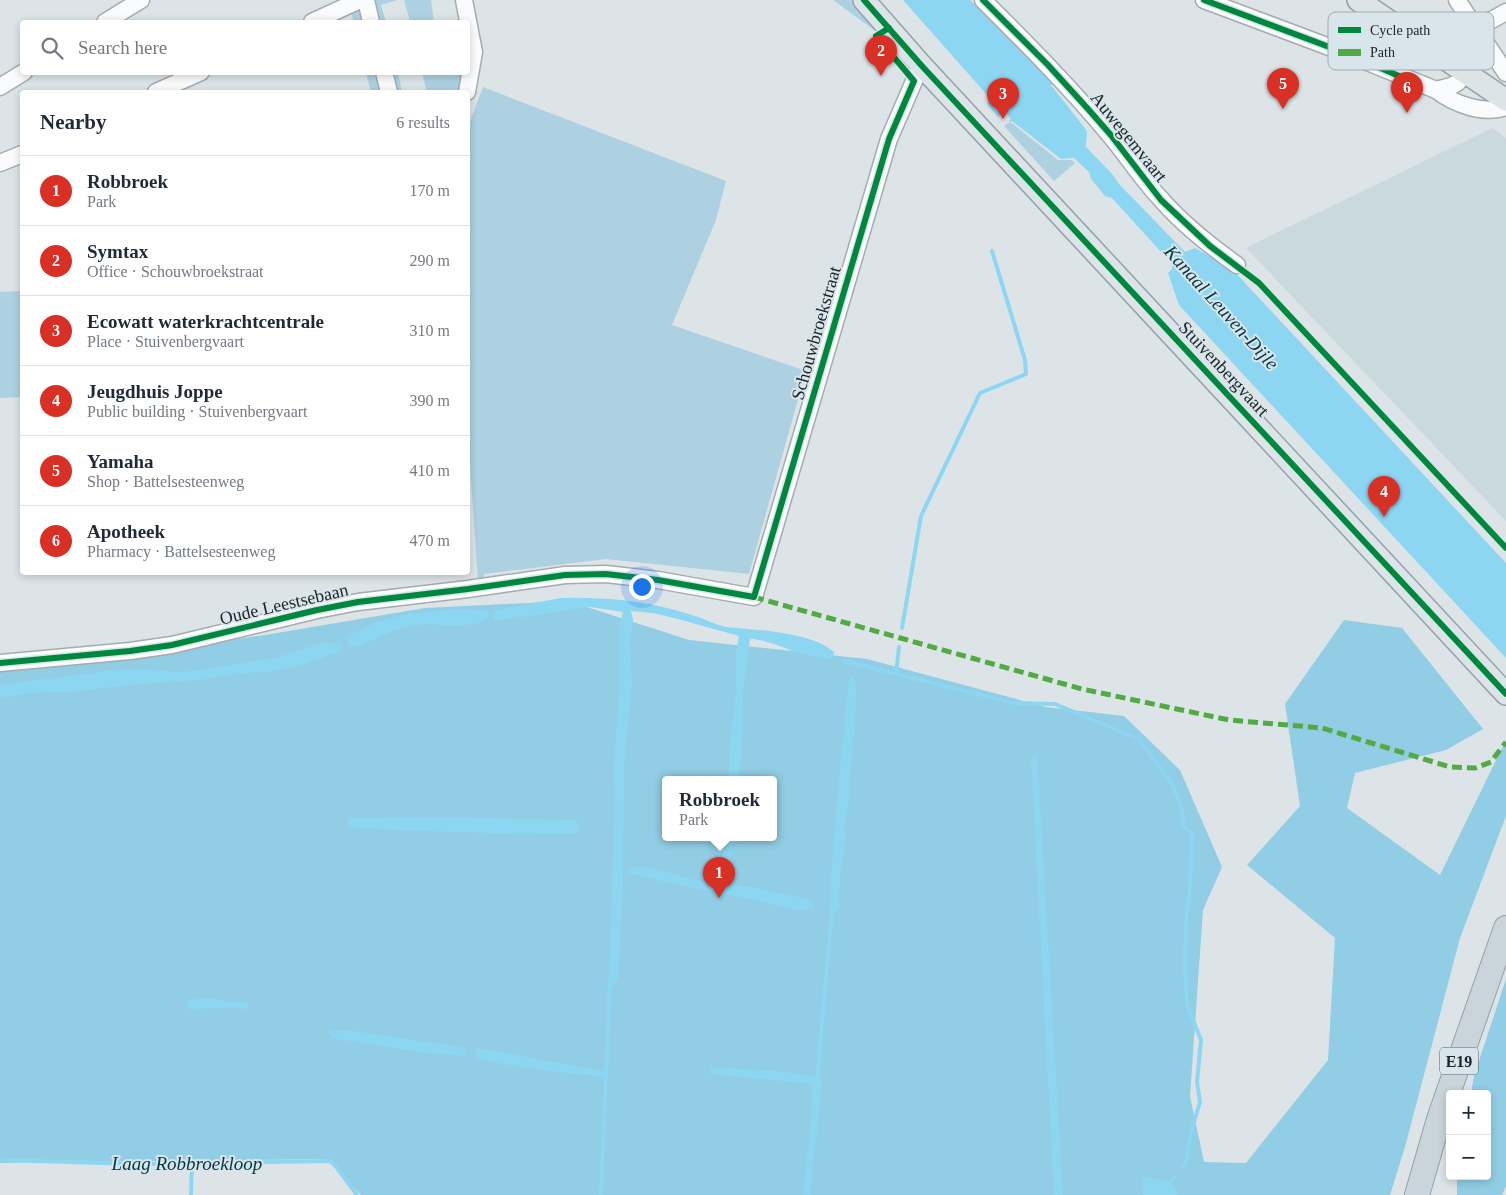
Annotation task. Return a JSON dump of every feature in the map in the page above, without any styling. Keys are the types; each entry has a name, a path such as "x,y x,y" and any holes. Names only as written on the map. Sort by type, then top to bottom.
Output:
{"highway":[{"name":"E19","path":"1417,1195 1439,1119 1506,928"}],"main road":[{"path":"1358,0 1376,12"},
{"name":"Stuivenbergvaart","path":"866,1 921,64 1506,694"},
{"path":"1463,70 1506,100"}],"street":[{"path":"108,20 141,0"},
{"path":"316,20 360,0"},
{"path":"366,0 371,20"},
{"path":"464,0 468,20"},
{"name":"Auwegemvaart","path":"983,0 1048,65 1088,109 1110,134 1161,200 1210,246 1237,265"},
{"path":"1204,0 1328,46"},
{"path":"1457,0 1466,12"},
{"path":"1494,19 1506,12"},
{"path":"470,31 474,52 470,75"},
{"path":"1494,54 1506,72"},
{"name":"Schouwbroekstraat","path":"754,597 889,139 921,64"},
{"path":"1387,70 1436,90 1445,97 1480,110 1500,110 1506,107"},
{"path":"1436,90 1458,82 1466,72"},
{"path":"0,88 20,75"},
{"path":"160,90 194,75"},
{"path":"385,75 388,90"},
{"path":"467,90 470,75"},
{"path":"0,163 20,155"},
{"name":"Oude Leestsebaan","path":"0,664 172,645 308,612 358,602 477,588 565,575 606,574 658,580 754,597"}],"shaded area":[{"path":"375,0 397,0 381,5 385,20 377,20"},
{"path":"404,0 431,0 434,20 409,20"},
{"path":"833,0 854,0 878,30 874,30"},
{"path":"350,10 360,11 363,20 353,20"},
{"path":"367,75 377,75 380,90 370,90"},
{"path":"390,75 398,75 402,90 393,90"},
{"path":"423,75 467,75 463,90 426,90"},
{"path":"483,87 726,181 716,220 672,325 806,371 749,574 606,559 484,574 484,580 478,580 470,466 470,122"},
{"path":"1012,123 1058,160 1072,160 1075,163 1054,181 1004,126"},
{"path":"1492,128 1506,138 1506,521 1246,248"},
{"path":"20,291 20,397 0,398 0,292"},
{"path":"568,601 689,640 867,659 1046,707 1124,716 1180,770 1222,867 1203,910 1190,1096 1204,1162 1246,1163 1328,1060 1335,938 1247,865 1300,806 1285,704 1344,620 1402,628 1483,729 1446,750 1355,773 1347,808 1440,875 1504,744 1506,746 1506,816 1460,938 1405,1147 1390,1195 361,1195 326,1159 0,1163 0,668 131,654 265,635 425,608"},
{"path":"1506,979 1506,1186 1502,1195 1457,1195 1457,1180 1491,1180 1491,1090 1472,1090 1474,1076"}],"water":[{"name":"Kanaal Leuven-Dijle","path":"903,0 970,0 1054,83 1051,85 1087,131 1086,147 1113,175 1119,184 1185,252 1195,248 1232,269 1506,563 1506,658 1179,305 1168,273 1172,269 1172,264 1112,198 1105,196 1091,179 1089,172 1074,158 1061,159 1012,121 1010,123 1011,119 1005,112 998,117 987,104 988,96"},
{"path":"561,598 590,598 633,602 675,610 726,627 798,636 824,645 834,652 833,659 824,659 792,651 764,641 750,639 743,696 742,755 738,776 729,776 729,748 736,694 736,651 739,636 653,613 631,611 633,620 630,640 632,682 624,765 623,887 618,980 612,989 609,980 615,797 613,774 619,693 619,628 623,612 591,607 496,620 493,619 494,610"},
{"path":"454,609 486,610 489,613 488,618 475,624 411,626 356,647 349,646 345,637 377,622 402,615"},
{"path":"339,641 343,646 342,651 302,665 271,672 243,673 199,680 129,685 70,692 29,693 0,699 0,685 113,670 193,671 276,658 324,642 334,643"},
{"path":"852,677 856,682 855,735 852,740 850,795 844,828 846,839 841,868 840,906 836,913 830,911 831,876 845,713 849,680"},
{"path":"1037,752 1063,1195 1054,1195 1031,757"},
{"path":"442,817 576,820 580,827 578,832 574,833 524,834 372,828 349,829 347,823 348,818"},
{"path":"724,841 733,841 728,885 757,888 807,899 814,901 814,908 800,911 673,884 628,873 626,869 633,867 651,868 699,881 720,882"},
{"path":"210,998 245,1002 249,1005 247,1009 188,1009 187,1000"},
{"path":"328,1031 353,1031 463,1047 466,1052 464,1056 419,1052 337,1039 331,1037"},
{"path":"478,1048 604,1070 604,1077 540,1070 493,1062 477,1058 476,1050"},
{"path":"718,1067 820,1077 822,1082 810,1195 803,1195 811,1118 812,1084 710,1074 711,1068"},
{"path":"1142,1176 1171,1182 1178,1195 1143,1195"}],"waterway":[{"path":"902,628 921,516 980,393 1026,374 1025,360 992,251"},
{"path":"899,647 896,674 1014,703 1055,704 1139,739 1172,784 1182,809 1183,825 1192,834 1185,964 1187,1005 1201,1040 1197,1082 1200,1102 1191,1132 1186,1162 1183,1166"},
{"path":"844,661 896,674"},
{"path":"817,1081 832,909"},
{"path":"601,1195 610,980"},
{"name":"Laag Robbroekloop","path":"0,1160 137,1164 332,1161 357,1195"},
{"path":"191,1195 192,1163"},
{"path":"1171,1182 1175,1177"}],"marked path":[{"path":"754,597 1082,689 1229,720 1322,728 1450,767 1475,768 1491,762 1506,742"}],"cycle path":[{"path":"864,0 921,65 1506,694"},
{"path":"983,0 1048,65 1088,109 1110,134 1161,200 1210,246 1259,283 1506,548"},
{"path":"1204,0 1328,46"},
{"path":"0,663 130,651 172,645 358,602 565,575 606,574 658,580 754,597 889,139 914,81 876,36 889,28"},
{"path":"1385,70 1399,76"}],"place":[{"name":"Symtax","path":"881,76"},
{"name":"Yamaha","path":"1283,109"},
{"name":"Apotheek","path":"1407,113"},
{"name":"Ecowatt waterkrachtcentrale","path":"1003,119"},
{"name":"Jeugdhuis Joppe","path":"1384,517"},
{"name":"Robbroek","path":"719,898"}]}
